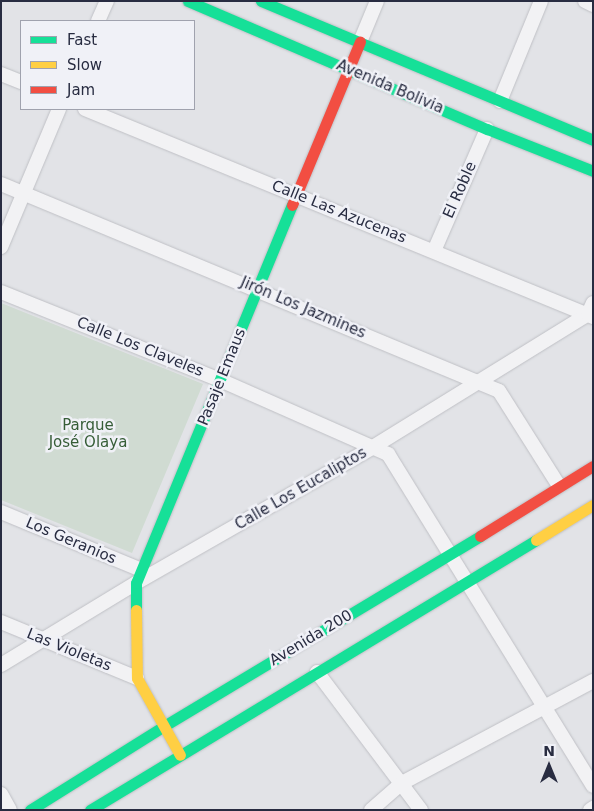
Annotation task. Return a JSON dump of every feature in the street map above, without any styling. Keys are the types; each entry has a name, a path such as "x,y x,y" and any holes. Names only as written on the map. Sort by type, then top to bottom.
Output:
{"street":[{"path":"98,20 107,1"},
{"name":"Avenida Bolivia","path":"188,1 487,130 593,171"},
{"name":"Avenida Bolivia","path":"261,1 593,140"},
{"name":"Pasaje Emaus","path":"180,755 137,678 139,577 376,1"},
{"path":"500,101 541,1"},
{"path":"585,1 593,5"},
{"path":"1,74 20,82"},
{"path":"1,247 59,110"},
{"name":"Calle Las Azucenas","path":"87,110 434,251 591,311"},
{"name":"El Roble","path":"434,251 487,130"},
{"name":"Jirón Los Jazmines","path":"1,184 258,289 499,391 559,486"},
{"name":"Calle Los Claveles","path":"1,292 220,380 388,454 593,786"},
{"name":"Calle Los Eucaliptos","path":"1,665 44,640 139,577 373,447 591,311"},
{"name":"Avenida 200","path":"30,810 164,726 450,555 593,466"},
{"path":"90,810 593,505"},
{"name":"Los Geranios","path":"1,512 139,577"},
{"name":"Las Violetas","path":"1,622 137,678"},
{"path":"317,672 422,810"},
{"path":"370,810 402,783 593,682"},
{"path":"1,794 10,810"}],"green space":[{"name":"Parque José Olaya","path":"1,303 203,384 132,553 1,500"}],"traffic: fast":[{"path":"188,1 487,129 593,171"},
{"path":"261,1 593,140"},
{"path":"136,610 136,583 292,205"},
{"path":"30,810 164,726 480,536"},
{"path":"90,810 536,540"}],"traffic: slow":[{"path":"536,540 593,505"},
{"path":"136,610 137,678 180,755"}],"traffic: jam":[{"path":"292,205 360,42"},
{"path":"480,536 593,466"}]}
